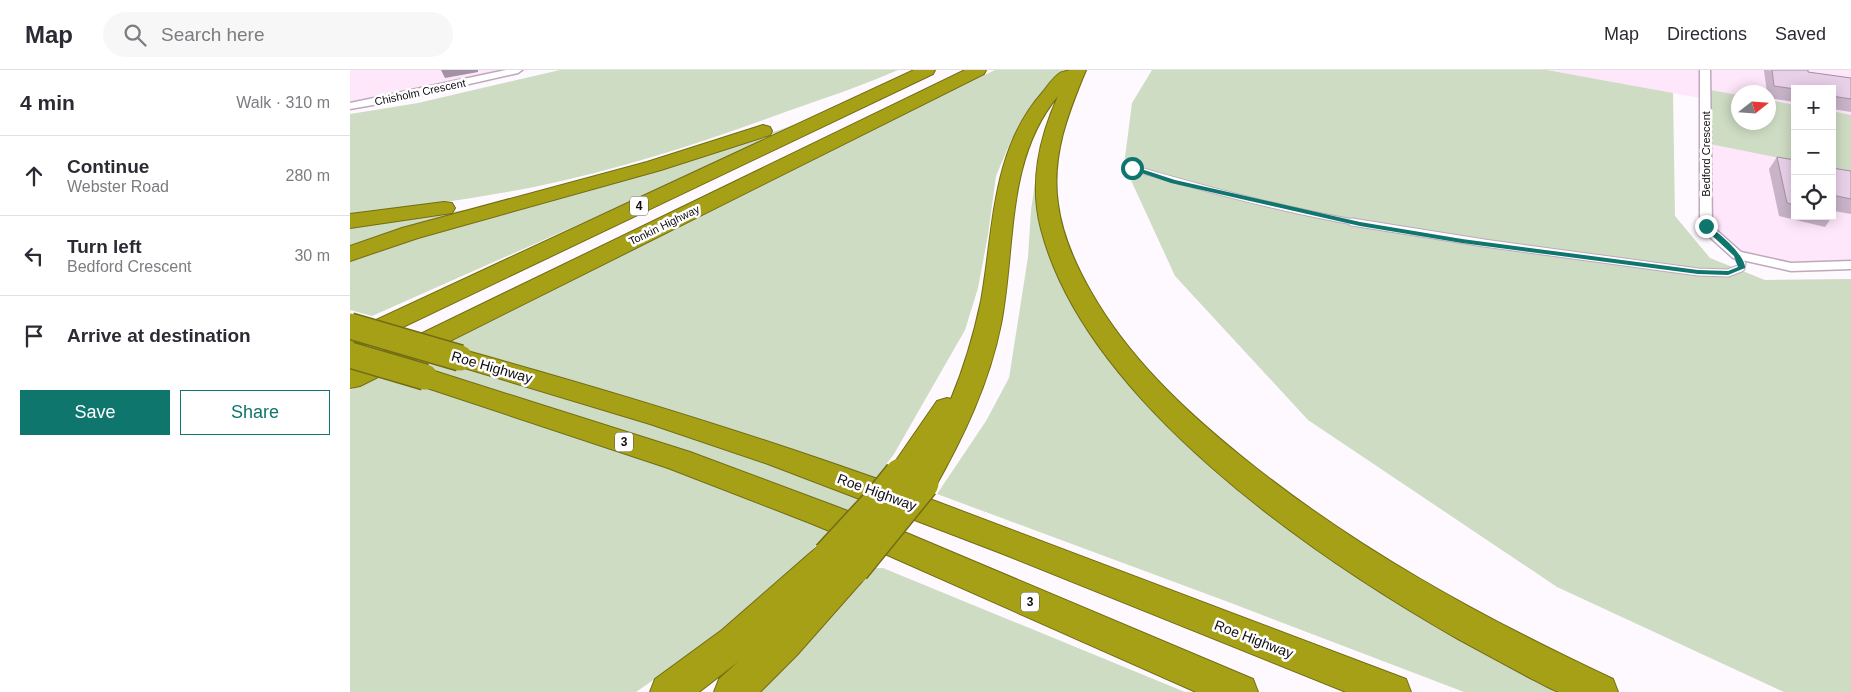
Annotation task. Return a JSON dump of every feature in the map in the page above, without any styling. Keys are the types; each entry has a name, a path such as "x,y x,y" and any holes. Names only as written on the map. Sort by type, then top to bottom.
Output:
{"highway":[{"path":"350,254 419,230 646,169 725,144 827,108 916,70"},
{"name":"Tonkin Highway","path":"350,342 927,70"},
{"name":"Tonkin Highway","path":"350,379 978,70"},
{"path":"669,692 841,563 891,523 911,479 941,452 961,412 987,329 993,302 1005,195 1013,159 1032,118 1051,91 1072,70"},
{"path":"1078,70 1054,123 1046,157 1046,193 1052,228 1064,264 1082,300 1108,340 1139,378 1182,422 1240,474 1303,524 1379,575 1472,629 1599,692"},
{"path":"350,221 432,210 555,187 725,144"},
{"name":"Roe Highway","path":"350,326 626,407 777,455 1048,557 1392,692"},
{"name":"Roe Highway","path":"350,355 424,377 679,460 897,544 1239,692"},
{"path":"734,692 784,643 841,563"},
{"path":"1240,633 1348,692"}],"street":[{"name":"Chisholm Crescent","path":"350,106 390,99 518,70"},
{"name":"Bedford Crescent","path":"1705,70 1706,226 1737,255"},
{"path":"1737,255 1791,267 1851,265"}],"lane":[{"path":"1132,168 1174,181 1284,208 1360,224 1462,241 1698,272 1734,272 1741,268 1742,264 1737,255"}],"shaded area":[{"path":"350,70 529,70 416,97 350,108"},
{"path":"1547,70 1851,70 1851,265 1791,267 1737,255 1706,227 1705,99"}],"green space":[{"path":"560,70 898,70 857,87 726,133 663,154 599,172 488,195 350,215 350,114 418,103"},
{"path":"995,70 1063,70 1032,104 1010,143 996,176 978,288 965,330 894,454 855,505 803,559 704,645 636,692 350,692 350,390"},
{"path":"1152,70 1547,70 1673,93 1675,216 1710,258 1765,280 1851,279 1851,692 1784,692 1557,587 1308,420 1175,276 1124,165 1132,103"},
{"path":"1705,89 1731,94 1731,130 1776,130 1776,101 1791,104 1791,160 1700,142"},
{"path":"834,111 372,316 350,310 350,259 398,242 753,139"},
{"path":"1836,112 1851,115 1851,171 1836,169"},
{"path":"1035,183 1044,183 1076,295 1215,456 1582,692 1464,692 937,494 986,421 1009,378 1028,257"},
{"path":"471,209 350,249 350,227"},
{"path":"853,568 883,568 1185,692 733,692"}],"building":[{"path":"1772,70 1808,70 1808,72 1851,78 1851,99 1836,97 1836,85 1791,85 1791,88 1774,85"},
{"path":"1777,157 1791,159 1791,204 1787,203"},
{"path":"1836,169 1851,171 1851,199 1836,196"}],"route":[{"path":"1132,168 1174,181 1284,208 1360,224 1462,241 1698,272 1728,273 1741,268 1742,264 1737,255 1706,226"}]}
